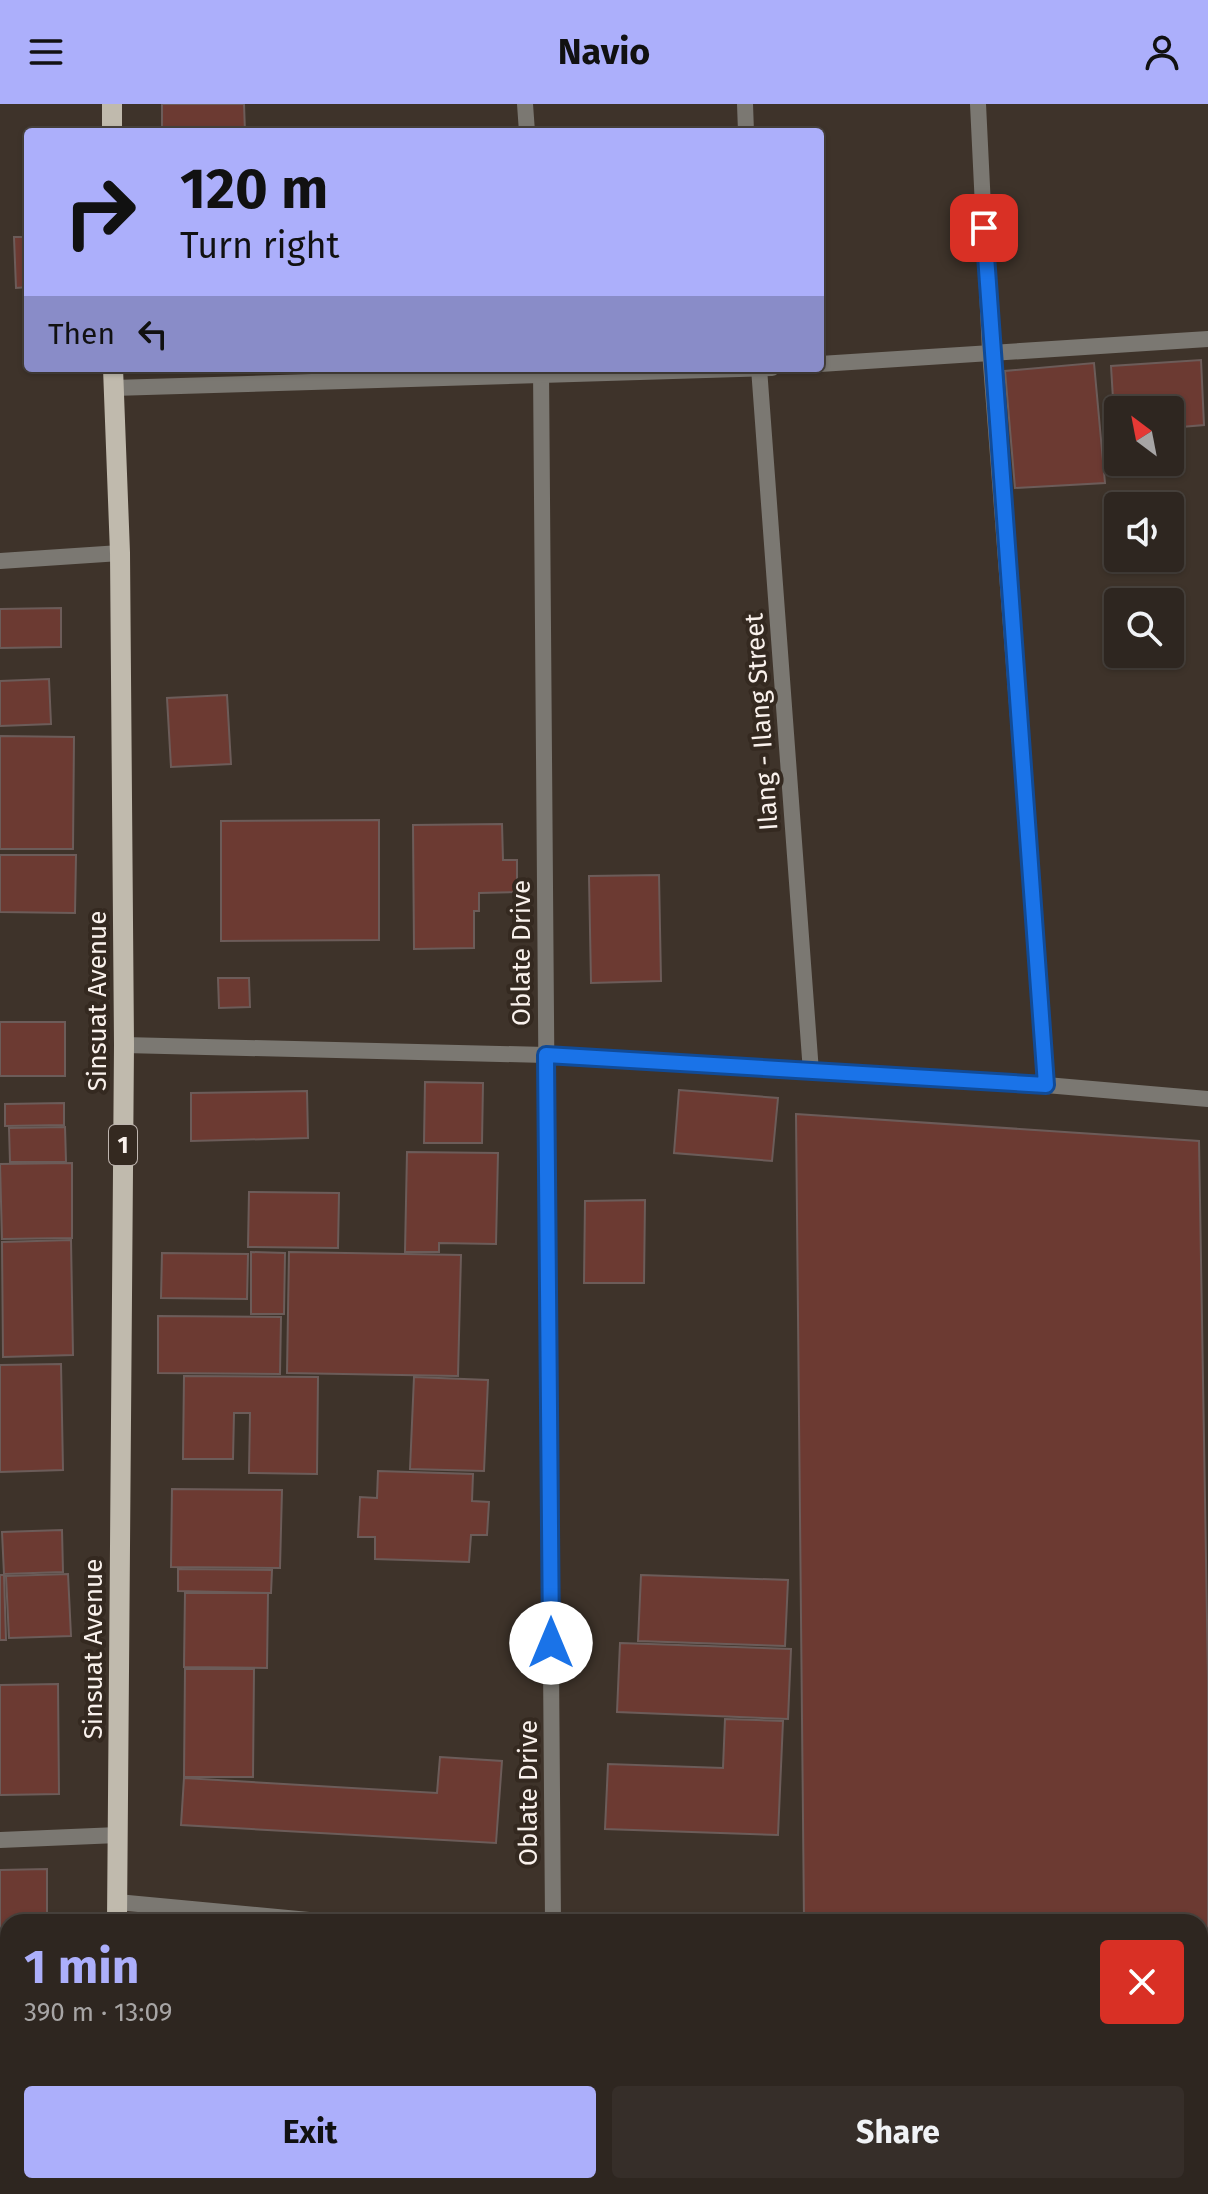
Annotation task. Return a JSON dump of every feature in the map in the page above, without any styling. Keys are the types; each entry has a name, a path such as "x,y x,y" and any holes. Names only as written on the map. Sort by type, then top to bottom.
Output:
{"main road":[{"path":"112,104 112,128"},
{"name":"Sinsuat Avenue","path":"113,378 120,553 124,1045 117,1912"}],"street":[{"path":"525,104 527,128"},
{"path":"745,104 746,128"},
{"path":"978,104 990,351 1046,1085"},
{"path":"824,364 1208,339"},
{"path":"113,378 434,372"},
{"name":"Oblate Drive","path":"541,372 553,1914"},
{"name":"Ilang - Ilang Street","path":"759,372 811,1072"},
{"path":"0,561 120,553"},
{"path":"124,1045 546,1055 1046,1085 1208,1099"},
{"path":"0,1840 118,1835"},
{"path":"117,1912 160,1914"}],"building":[{"path":"162,104 244,104 245,128 162,128"},
{"path":"14,237 24,237 24,287 16,288"},
{"path":"1201,360 1204,425 1184,427 1184,396 1113,396 1111,366"},
{"path":"1094,363 1105,483 1015,488 1005,371"},
{"path":"61,608 61,647 0,648 0,609"},
{"path":"49,679 51,724 0,726 0,681"},
{"path":"227,695 231,764 171,767 167,698"},
{"path":"0,736 74,737 73,849 0,849"},
{"path":"379,820 379,940 221,941 221,821"},
{"path":"502,824 503,860 517,860 517,892 479,893 479,911 474,911 474,948 414,949 413,825"},
{"path":"0,855 76,855 75,913 0,912"},
{"path":"659,875 661,981 591,983 589,876"},
{"path":"218,978 249,978 250,1007 219,1008"},
{"path":"0,1022 65,1022 65,1076 0,1076"},
{"path":"425,1082 483,1083 482,1143 424,1143"},
{"path":"679,1090 778,1098 772,1161 674,1153"},
{"path":"307,1091 308,1138 191,1141 191,1093"},
{"path":"64,1103 64,1125 5,1126 5,1104"},
{"path":"796,1114 1199,1141 1208,1679 1208,1914 804,1914"},
{"path":"65,1127 66,1162 10,1162 9,1128"},
{"path":"407,1152 498,1153 496,1244 439,1243 439,1252 405,1252"},
{"path":"72,1163 72,1238 2,1239 0,1164"},
{"path":"249,1192 339,1193 338,1248 248,1247"},
{"path":"645,1200 644,1283 584,1283 585,1201"},
{"path":"71,1240 73,1355 3,1357 2,1242"},
{"path":"251,1252 285,1253 284,1314 251,1314"},
{"path":"289,1252 461,1255 458,1376 287,1373"},
{"path":"162,1253 248,1254 247,1299 161,1298"},
{"path":"158,1316 281,1317 280,1374 158,1373"},
{"path":"61,1364 63,1470 0,1472 0,1365"},
{"path":"184,1376 318,1377 317,1474 249,1473 250,1413 234,1413 233,1459 183,1459"},
{"path":"414,1377 488,1380 484,1471 410,1469"},
{"path":"378,1471 473,1474 472,1501 489,1502 487,1535 471,1535 469,1562 375,1559 375,1537 358,1537 360,1497 377,1498"},
{"path":"172,1489 282,1490 280,1568 171,1567"},
{"path":"62,1530 63,1572 4,1574 2,1532"},
{"path":"178,1569 272,1570 271,1593 178,1591"},
{"path":"68,1574 71,1636 9,1638 6,1576"},
{"path":"0,1575 4,1575 6,1640 0,1640"},
{"path":"641,1575 788,1580 785,1646 638,1641"},
{"path":"185,1593 268,1593 267,1668 184,1667"},
{"path":"620,1643 791,1649 788,1719 617,1712"},
{"path":"185,1669 254,1669 253,1777 184,1777"},
{"path":"58,1684 59,1794 0,1795 0,1685"},
{"path":"725,1719 783,1721 778,1835 605,1829 608,1764 723,1768"},
{"path":"440,1757 502,1761 496,1843 181,1825 184,1778 437,1793"},
{"path":"47,1869 47,1914 0,1914 0,1870"}],"route":[{"path":"551,1643 546,1055 1046,1085 990,351 984,228"}]}
